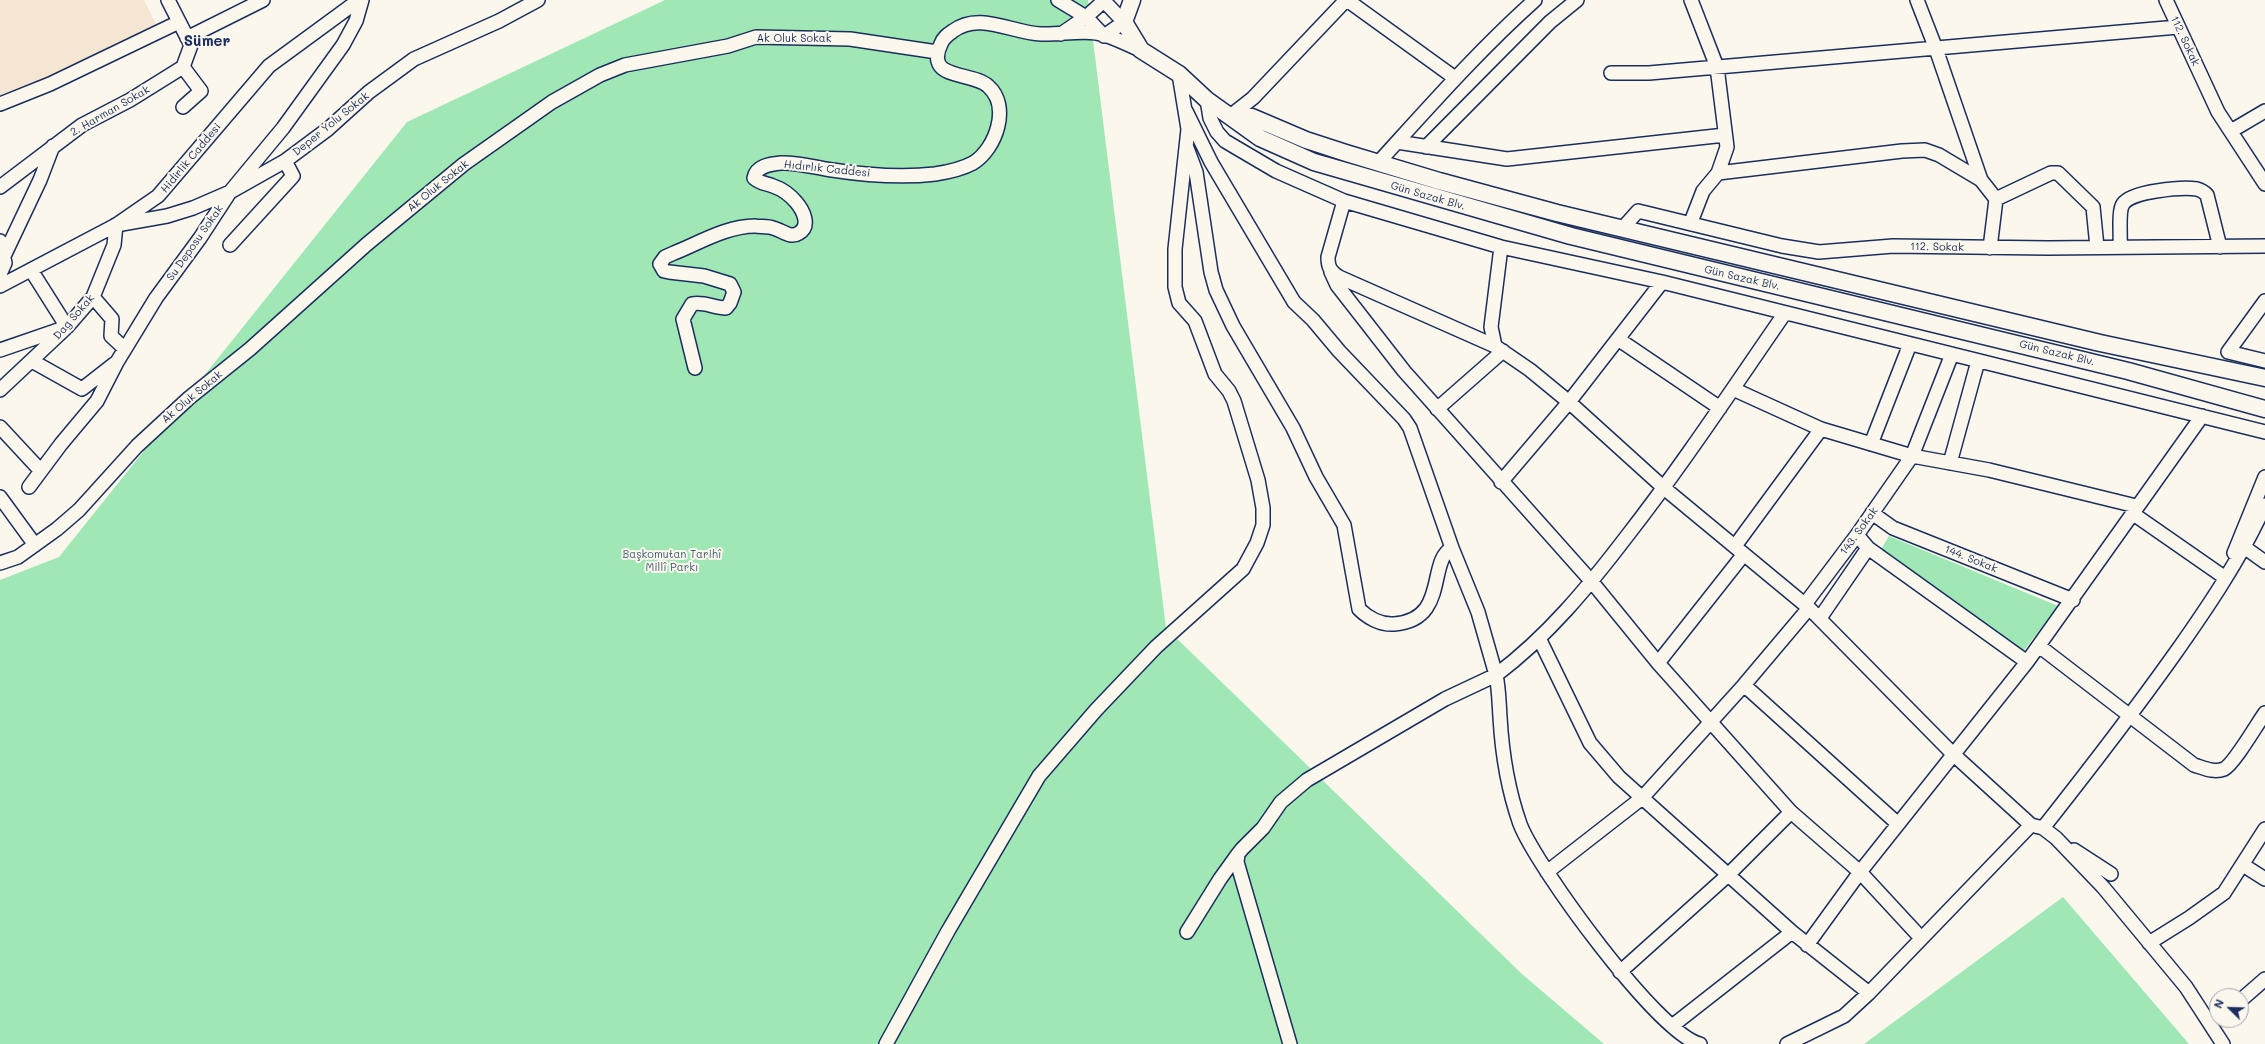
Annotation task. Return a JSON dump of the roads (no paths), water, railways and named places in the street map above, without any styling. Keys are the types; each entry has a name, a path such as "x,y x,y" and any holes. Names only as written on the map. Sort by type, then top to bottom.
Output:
{"main road":[{"path":"1132,0 1124,22 1141,50"},
{"name":"Gün Sazak Blv.","path":"1141,50 1179,74 1207,100 1260,138 1314,162 1571,236 2128,371 2265,409"},
{"name":"Gün Sazak Blv.","path":"1230,116 1252,117 1306,140 1378,163 1468,189 1622,229 2100,343 2265,378"}],"street":[{"path":"168,0 191,45 183,67 201,91 183,107"},
{"path":"187,38 263,0"},
{"name":"Su Deposu Sokak","path":"29,487 40,470 98,401 117,362 156,298 200,238 230,192 283,128 343,45 356,21 361,0"},
{"name":"Hidirlik Caddesi","path":"0,286 116,225 158,196 269,66 361,0"},
{"name":"Deper Yolu Sokak","path":"116,225 167,216 193,208 230,192 286,161 328,129 369,92 414,59 499,21 538,0"},
{"path":"1058,0 1086,17 1104,36"},
{"path":"1230,116 1253,98 1346,0 1455,78"},
{"path":"1378,163 1455,78 1504,28 1535,0"},
{"path":"1426,147 1550,22 1577,0"},
{"path":"1691,0 1717,67 1727,147 1718,173 1703,191 1692,222"},
{"path":"1917,0 1936,49 1981,180 1996,199 1990,248"},
{"name":"112. Sokak","path":"2166,0 2218,112 2265,184"},
{"path":"1061,34 1086,17 1105,1 1124,22 1104,36"},
{"path":"0,104 50,84 179,22"},
{"path":"937,52 943,38 956,28 972,22 988,23 1039,34 1096,33 1141,50"},
{"path":"1611,72 1650,73 2178,27"},
{"name":"Ak Oluk Sokak","path":"0,563 18,557 79,510 137,446 189,398 250,349 367,244 464,164 552,102 600,75 625,66 728,46 756,37 850,39 937,52"},
{"name":"Hıdırlık Caddesi","path":"695,368 683,319 692,304 699,302 715,308 726,308 730,303 734,292 730,284 721,280 664,271 660,264 665,257 741,227 772,228 790,235 797,235 802,231 805,224 805,216 796,202 784,191 757,181 754,178 755,172 760,168 781,163 882,174 934,174 956,170 974,162 987,150 996,133 998,121 999,110 994,95 988,86 975,78 943,70 938,64 937,52"},
{"name":"2. Harman Sokak","path":"0,186 82,125 130,100 183,67"},
{"path":"886,1044 948,931 1039,776 1096,710 1156,647 1243,569 1257,543 1264,525 1263,508 1258,480 1234,401 1229,391 1215,374 1195,321 1179,303 1175,287 1175,248 1188,129 1179,74"},
{"path":"1207,100 1210,118 1217,132 1225,141 1276,171 1344,201 1501,247 1662,282 2265,432"},
{"path":"1186,111 1211,162 1294,302 1313,320 1339,351 1404,419 1410,428 1452,548 1478,612 1496,675 1508,782 1521,825 1548,872 1620,972 1683,1037 1700,1044"},
{"path":"2231,131 2265,111"},
{"path":"1397,142 1507,159 1725,135"},
{"path":"4,256 40,180 53,146"},
{"path":"1187,148 1196,172 1211,272 1216,290 1233,326 1293,428 1316,477 1344,524 1359,609 1365,615 1390,624 1403,623 1420,615 1427,608 1443,558 1448,550 1452,548"},
{"path":"1718,173 1902,151 1925,150 1939,155 1981,180"},
{"path":"230,245 293,176 286,161"},
{"path":"1996,199 2051,173 2058,173 2093,207 2097,247"},
{"path":"2120,246 2121,207 2126,200 2152,192 2191,188 2198,189 2207,195 2220,246"},
{"path":"1344,201 1328,257 1328,266 1337,285 1404,371 1501,482 1592,582 1658,663 1791,812 1860,872 1921,938"},
{"name":"112. Sokak","path":"1622,229 1638,211 1692,222 1782,246 1819,252 1893,246 1990,248 2265,246"},
{"name":"Dag Sokak","path":"0,390 67,327 93,297 114,245 116,225"},
{"path":"0,241 5,263 0,274"},
{"path":"1499,348 1491,327 1501,247"},
{"path":"0,350 67,327 31,270"},
{"path":"1332,272 1339,277 1499,348 1569,402 1664,488 1807,606 1953,754 2037,827 2111,874"},
{"path":"1501,482 1569,402 1662,282"},
{"path":"93,297 112,320 112,336 125,349"},
{"path":"2265,301 2228,352 2265,361"},
{"path":"1187,932 1220,879 1238,854 1263,828 1281,802 1307,780 1445,699 1496,675 1519,658 1568,610 1592,582 1664,488 1785,313"},
{"path":"1618,339 1720,408"},
{"path":"1871,444 1910,344"},
{"path":"1437,409 1499,348"},
{"name":"143. Sokak","path":"1548,872 1642,798 1744,685 1807,606 1912,456 1952,354"},
{"path":"32,361 82,389 117,362"},
{"path":"1950,463 1978,361"},
{"path":"1733,388 1821,429 1912,456 1989,470 2134,510 2223,581"},
{"path":"1807,945 1860,872 2039,646 2202,416"},
{"path":"0,427 40,470"},
{"path":"1658,663 1739,550 1821,429"},
{"path":"2223,581 2265,477"},
{"path":"0,497 6,513 35,545"},
{"path":"2248,542 2265,505"},
{"name":"144. Sokak","path":"1872,513 1894,528 2073,600"},
{"path":"1787,1044 1844,1016 1869,993 1921,938 2037,827 2131,716 2203,614 2248,542 2265,520"},
{"path":"1857,535 1868,548 2027,662"},
{"path":"2248,542 2265,562"},
{"path":"1820,618 1868,548"},
{"path":"1539,638 1590,743 1601,758 1642,798 1792,932 1869,993"},
{"path":"2039,646 2194,765 2210,771 2224,768 2233,760 2265,713"},
{"path":"1744,685 1898,824"},
{"path":"1620,972 1728,875 1791,812"},
{"path":"2149,943 2189,918 2224,893 2265,830"},
{"path":"2056,838 2103,887 2186,987 2223,1044"},
{"path":"1238,854 1237,862 1290,1044"},
{"path":"2243,865 2265,880"},
{"path":"1672,1026 1792,932"},
{"path":"2249,993 2265,979"}],"district":[{"name":"Sümer","path":"207,41"}],"park label":[{"name":"Başkomutan Tarihî Millî Parkı","path":"672,561"}]}
